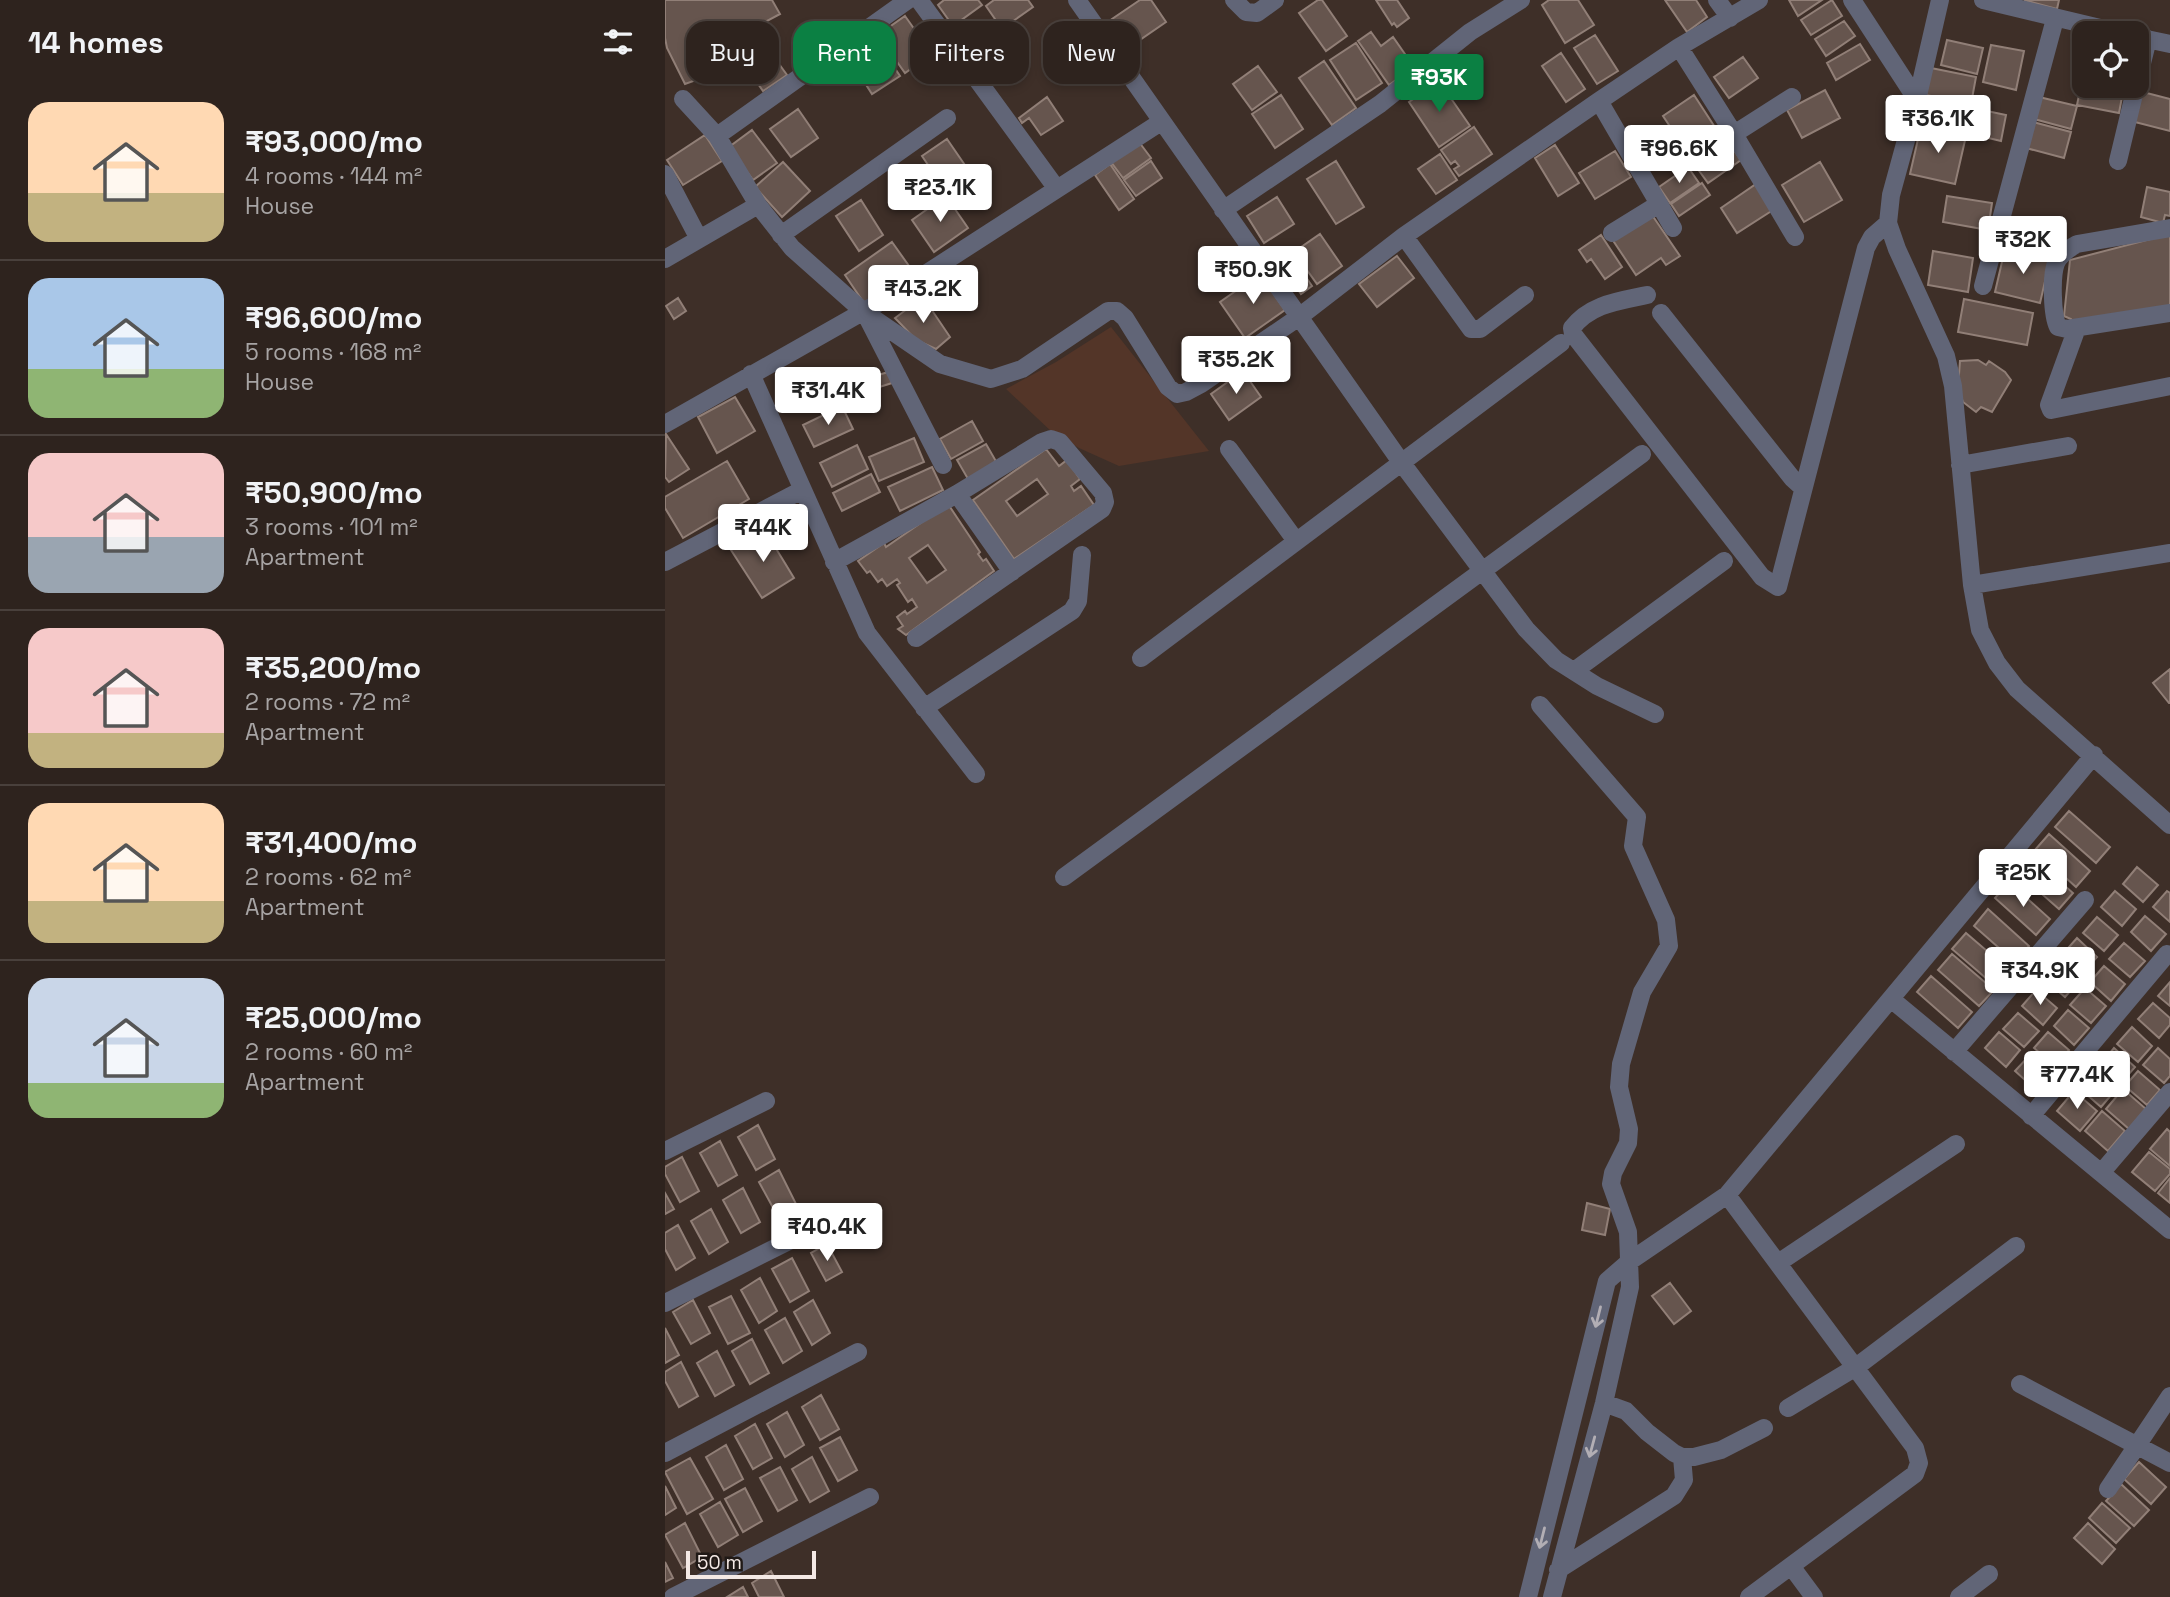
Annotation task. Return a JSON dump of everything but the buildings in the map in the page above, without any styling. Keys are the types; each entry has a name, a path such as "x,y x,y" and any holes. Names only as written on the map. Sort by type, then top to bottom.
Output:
{"street":[{"path":"717,136 908,0"},
{"path":"919,0 1057,189"},
{"path":"1076,0 1401,462 1526,629 1556,660 1635,706 1655,714"},
{"path":"1234,0 1246,12 1257,13 1275,0"},
{"path":"1223,210 1380,104 1470,32 1521,0"},
{"path":"1717,0 1730,18"},
{"path":"683,99 717,136 758,205 792,248 864,312 940,364 991,379 1022,369 1108,311 1117,311 1125,318 1168,387 1177,394 1201,384 1299,317 1404,236 1599,101 1679,47 1759,0"},
{"path":"1852,0 1917,100"},
{"path":"1940,0 1891,195 1888,223 1897,249 1946,356 1953,386 1972,585 1980,630 1997,663 2017,689 2170,825"},
{"path":"1983,0 2072,23"},
{"path":"1983,286 2055,19"},
{"path":"2149,40 2170,44"},
{"path":"1679,47 1795,237"},
{"path":"1734,134 1792,97"},
{"path":"2118,161 2133,98"},
{"path":"1599,101 1673,228"},
{"path":"781,234 947,118"},
{"path":"665,424 864,312 1161,122"},
{"path":"665,174 699,239"},
{"path":"665,259 758,205"},
{"path":"1612,233 1659,205"},
{"path":"1647,295 1597,307 1576,322 1572,328 1573,334 1762,577 1778,587 1866,248 1872,237 1888,223"},
{"path":"2170,228 2077,244 2064,252 2056,261 2054,270 2054,319 2058,327 2067,329 2170,313"},
{"path":"1404,236 1471,329 1480,329 1525,295"},
{"path":"864,312 943,465"},
{"path":"1661,313 1792,478 1803,488"},
{"path":"2077,328 2049,405 2051,410 2170,386"},
{"path":"1141,658 1561,343"},
{"path":"751,374 867,633 976,774"},
{"path":"834,562 957,494 1042,442 1051,439 1060,442 1103,493 1105,502 1096,514 916,638"},
{"path":"1961,465 2068,446"},
{"path":"1229,449 1296,541"},
{"path":"1065,877 1642,454"},
{"path":"665,562 802,490"},
{"path":"957,494 1012,572"},
{"path":"1972,585 2170,552"},
{"path":"924,708 1072,611 1078,600 1082,555"},
{"path":"1574,671 1724,561"},
{"path":"1541,705 1637,817 1633,846 1661,908 1669,936 1669,946 1664,958 1642,992 1621,1064 1619,1087 1629,1129 1628,1143 1613,1173 1611,1184 1628,1232 1630,1287 1604,1403 1552,1597"},
{"path":"1528,1597 1607,1281 1630,1261 1727,1195 2094,755"},
{"path":"1954,1052 2085,900"},
{"path":"2031,1116 2167,954"},
{"path":"1891,999 2170,1230"},
{"path":"2101,1173 2170,1092"},
{"path":"665,1151 766,1101"},
{"path":"1778,1263 1956,1144"},
{"path":"1727,1195 1915,1448 1919,1463 1915,1474 1749,1597"},
{"path":"665,1303 827,1222"},
{"path":"1788,1408 1856,1367 2017,1246"},
{"path":"665,1453 858,1352"},
{"path":"2020,1384 2170,1463"},
{"path":"2108,1489 2170,1396"},
{"path":"1604,1403 1626,1411 1647,1432 1682,1457 1694,1457 1721,1450 1764,1428"},
{"path":"1558,1570 1674,1496 1684,1480 1682,1457"},
{"path":"673,1597 870,1497"},
{"path":"1791,1566 1814,1597"},
{"path":"1959,1597 1989,1574"}],"shaded area":[{"path":"1111,327 1209,451 1119,466 1052,432 1006,389 1056,362"}]}
